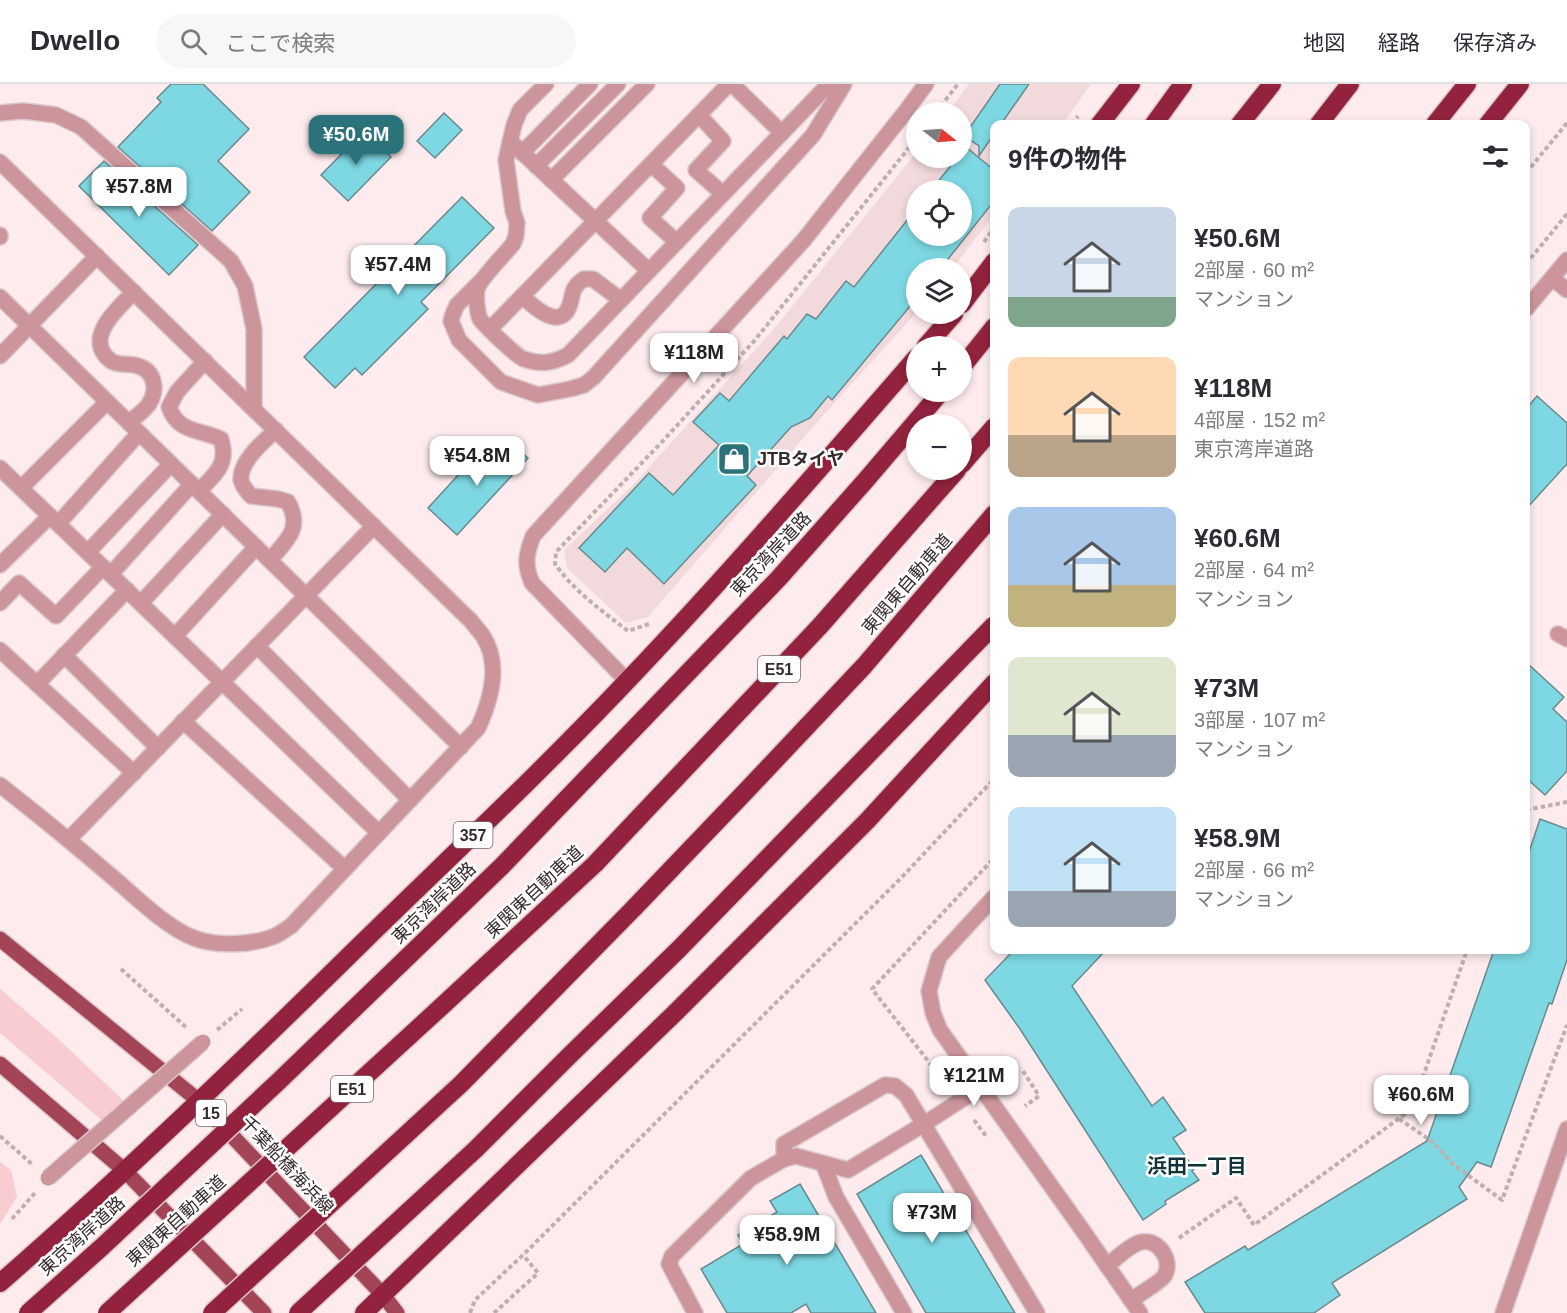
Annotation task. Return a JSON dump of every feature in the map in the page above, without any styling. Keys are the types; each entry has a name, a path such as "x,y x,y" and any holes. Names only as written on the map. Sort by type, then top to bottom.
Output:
{"highway":[{"path":"1103,120 1131,84"},
{"path":"1157,120 1184,84"},
{"path":"1243,120 1272,84"},
{"path":"1322,120 1350,84"},
{"path":"1438,120 1467,84"},
{"path":"1491,120 1520,84"},
{"path":"972,290 990,267"},
{"path":"935,336 945,324"},
{"path":"972,354 990,332"},
{"name":"357","path":"0,1283 199,1101 627,681 760,537 906,369"},
{"name":"東京湾岸道路","path":"28,1313 271,1089 502,867 779,578 932,402"},
{"path":"972,452 990,432"},
{"name":"東関東自動車道","path":"107,1313 595,864 820,626 948,480"},
{"name":"東関東自動車道","path":"212,1313 461,1084 634,908 864,666 990,519"},
{"path":"298,1313 476,1149 680,949 990,629"},
{"path":"364,1313 676,1012 867,821 990,687"}],"main road":[{"name":"千葉船橋海浜線","path":"0,939 199,1101 383,1295 397,1313"},
{"path":"0,1064 124,1170 264,1313"}],"street":[{"path":"546,84 520,110 506,160 513,211 517,223 516,236 513,244 477,287 476,299 480,319 490,329 520,358 541,363 552,363 568,355 829,84"},
{"path":"522,153 590,84"},
{"path":"536,166 618,84"},
{"path":"551,180 647,84"},
{"path":"490,329 730,84 782,133"},
{"path":"484,278 457,305 453,314 451,321 459,340 501,382 538,395 584,385 594,377 813,135 844,84"},
{"path":"627,681 532,583 527,570 527,553 533,536 802,241 926,84"},
{"path":"0,113 23,111 56,115 81,127 231,261 246,286 254,329 254,409"},
{"path":"699,116 723,141 696,170 723,194"},
{"path":"510,141 649,271"},
{"path":"0,162 471,621 484,637 491,654 493,681 485,714 478,728 291,926 276,935 261,940 242,943 192,938 156,914 69,839 0,785"},
{"path":"651,164 677,188 650,218 676,242"},
{"path":"0,356 97,256"},
{"path":"1530,304 1567,260"},
{"path":"1552,278 1567,290"},
{"path":"522,297 538,311 550,316 560,316 565,314 570,305 574,286 584,279 593,279 621,300"},
{"path":"0,565 54,520 134,428 148,405 154,386 152,375 145,368 112,362 101,347 101,334 105,324 134,292"},
{"path":"0,297 460,747"},
{"path":"0,603 19,584 56,616 195,488 217,472 223,462 224,447 221,439 181,425 173,419 169,407 177,392 205,361"},
{"path":"21,489 107,402"},
{"path":"270,560 292,532 293,510 288,502 251,495 241,480 245,463 276,430"},
{"path":"88,552 171,464"},
{"path":"0,468 379,833"},
{"path":"141,603 223,514"},
{"path":"69,839 374,526"},
{"path":"174,636 256,547"},
{"path":"37,684 127,590"},
{"path":"256,646 410,800"},
{"path":"1,651 134,773"},
{"path":"64,656 158,748"},
{"path":"183,721 345,869"},
{"path":"990,901 939,957 929,991 933,1013 939,1030 1135,1307 1164,1276 1167,1266 1162,1251 1147,1242 1137,1243 1107,1266"},
{"path":"48,1178 202,1042"},
{"path":"784,1159 784,1144 885,1085 895,1086 906,1095 1037,1313"},
{"path":"695,1313 669,1264 672,1256 751,1178 784,1159 796,1156 848,1170 981,1088"},
{"path":"1503,1313 1567,1129"},
{"path":"823,1163 836,1197 904,1313"}],"path":[{"path":"944,102 958,84"},
{"path":"1530,169 1567,123"},
{"path":"651,623 628,631 566,579 555,564 556,552 661,443 754,340 906,151"},
{"path":"1530,259 1567,214"},
{"path":"470,1313 475,1300 902,877 990,783"},
{"path":"1530,809 1567,802"},
{"path":"1162,1251 1236,1198 1254,1225 1405,1114 1416,1097 1466,954"},
{"path":"121,969 202,1042 242,1009"},
{"path":"1399,1119 1433,1142 1454,1165 1502,1200 1567,1025"},
{"path":"1023,1071 1039,1096 1025,1106"},
{"path":"494,1313 538,1273 523,1254"}],"shaded area":[{"path":"969,84 1091,84 1066,120 990,120 990,220 972,243 972,180 906,180 906,246 970,246 961,258 906,258 906,324 819,420 648,617 626,623 567,568 564,550 632,486 773,330 906,165 906,168 972,168 972,102 956,102"},
{"path":"0,989 56,1037 125,1102 105,1123 0,1033"},
{"path":"0,1162 11,1170 17,1197 0,1224"}],"building":[{"path":"171,84 203,84 249,129 218,161 250,192 212,231 118,147 161,102 157,98"},
{"path":"1000,84 1029,84 1004,120 990,120 990,140 979,156 979,146 972,141 972,124"},
{"path":"444,113 462,130 435,158 417,141"},
{"path":"365,130 391,157 348,201 321,175"},
{"path":"972,152 990,167 990,206 972,229 972,180 939,180 949,168 972,168"},
{"path":"104,161 198,245 169,275 79,186"},
{"path":"462,197 494,228 421,302 428,309 362,375 355,368 335,388 304,357"},
{"path":"906,222 906,246 958,246 949,258 906,258 906,311 832,400 828,396 810,418 791,427 747,476 756,485 664,584 627,548 605,572 579,548 649,473 673,495 719,445 693,422 720,393 729,401 784,336 787,339 807,314 816,319 846,281 854,287"},
{"path":"1537,396 1567,423 1567,464 1530,505 1530,404"},
{"path":"507,439 528,458 457,535 428,508 472,460 480,467"},
{"path":"1530,666 1564,697 1553,709 1567,722 1567,771 1545,795 1530,782"},
{"path":"1540,819 1567,829 1567,960 1552,1004 1549,1003 1491,1167 1477,1162 1459,1187 1467,1199 1332,1283 1340,1295 1314,1313 1205,1313 1185,1282 1245,1246 1248,1250 1427,1141 1493,954 1530,954 1530,849"},
{"path":"1010,954 1102,954 1072,986 1152,1106 1163,1097 1186,1130 1173,1138 1199,1180 1165,1201 1166,1204 1143,1220 1020,1029 985,980"},
{"path":"921,1155 1015,1313 926,1313 857,1194"},
{"path":"800,1184 876,1313 811,1313 806,1304 791,1313 727,1313 701,1269 743,1244 738,1235 777,1212 770,1201"}],"place":[{"name":"JTBタイヤ","path":"734,459"}],"district":[{"name":"浜田一丁目","path":"1197,1166"}]}
